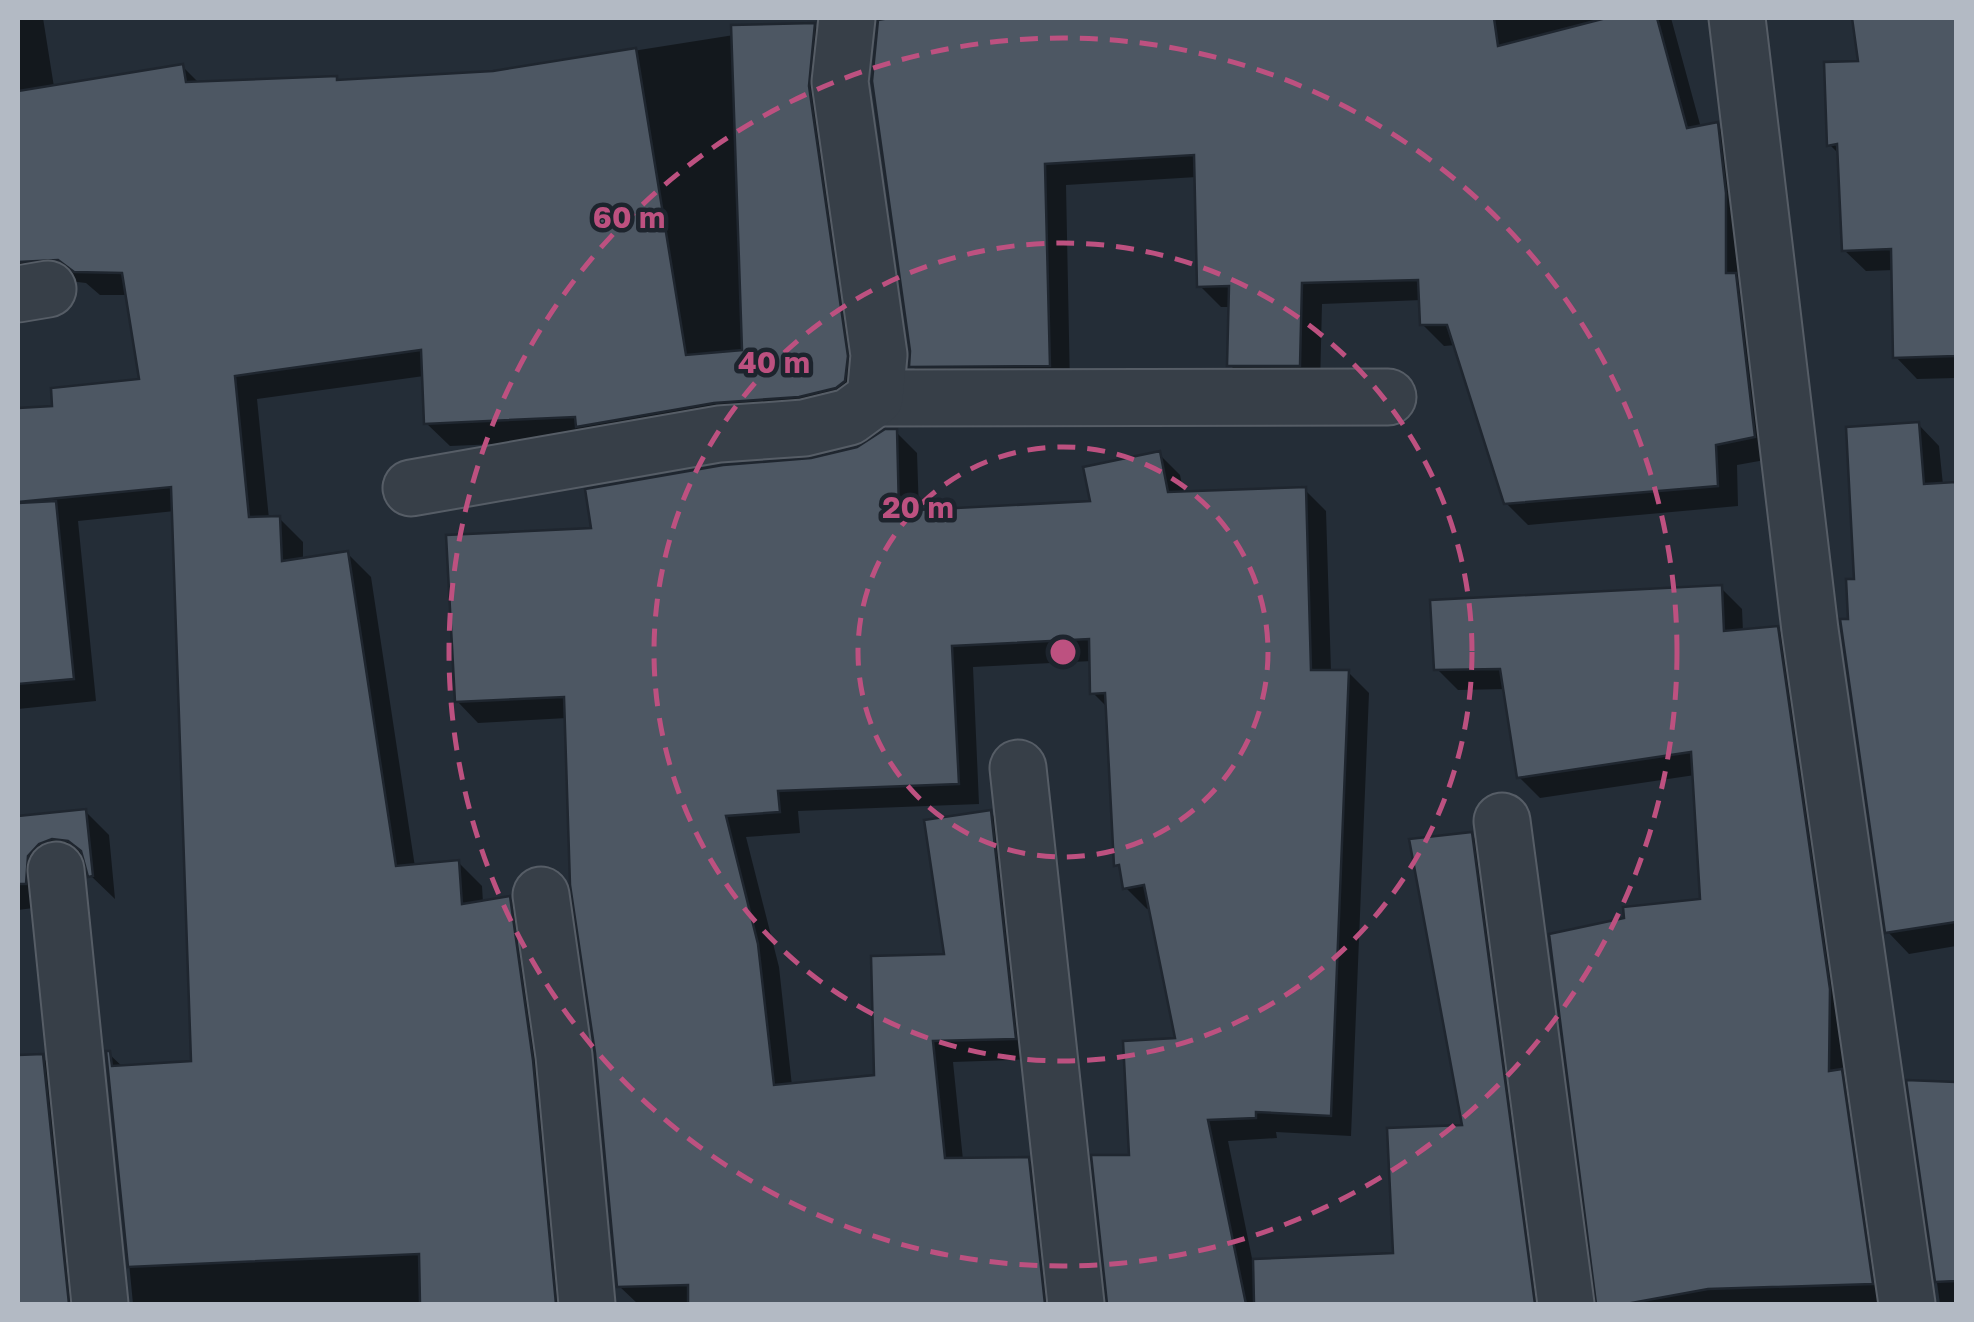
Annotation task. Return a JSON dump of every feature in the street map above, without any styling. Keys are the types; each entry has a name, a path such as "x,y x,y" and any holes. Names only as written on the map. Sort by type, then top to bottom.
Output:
{"street":[{"path":"848,18 840,82 878,355 875,398"},
{"path":"1737,18 1810,630 1907,1304"},
{"path":"411,488 719,434 804,428 849,417 875,398 1388,397"},
{"path":"1018,768 1076,1304"},
{"path":"1502,821 1566,1304"},
{"path":"56,870 100,1304"},
{"path":"542,895 564,1056 587,1304"}],"building":[{"path":"1494,18 1498,46 1606,18 1657,18 1687,128 1718,122 1726,193 1726,273 1736,273 1755,437 1716,445 1718,486 1504,504 1447,325 1420,325 1418,280 1302,283 1300,366 1227,366 1229,286 1197,287 1194,155 1045,164 1050,366 909,367 910,351 872,81 878,20"},
{"path":"1852,18 1956,18 1956,356 1893,358 1891,249 1842,251 1837,144 1827,146 1824,62 1858,61"},
{"path":"815,23 809,86 848,356 845,381 836,388 799,397 714,403 576,427 575,417 424,424 421,350 235,376 249,517 280,516 282,561 348,551 396,866 459,860 462,904 510,896 533,1060 556,1304 420,1304 419,1254 128,1267 106,1051 110,1051 112,1066 191,1061 171,487 18,502 18,408 52,406 51,388 139,379 122,273 74,272 58,260 18,262 18,91 183,64 186,82 337,76 337,80 493,71 636,48 686,355 742,350 731,25"},
{"path":"1919,422 1924,484 1956,482 1956,922 1885,933 1840,619 1848,619 1846,579 1854,579 1846,427"},
{"path":"885,429 897,429 899,511 1090,501 1083,467 1160,451 1168,492 1306,487 1311,670 1349,670 1331,1116 1256,1112 1256,1118 1208,1120 1246,1304 1107,1304 1091,1155 1129,1155 1123,1041 1175,1038 1144,885 1123,889 1119,865 1114,866 1105,693 1090,694 1089,639 952,646 959,784 778,791 780,812 726,816 758,944 774,1085 874,1075 871,956 944,954 924,820 991,810 1016,1039 933,1041 945,1158 1029,1157 1045,1304 688,1304 688,1285 617,1287 595,1053 570,885 564,697 455,702 446,535 591,528 585,489 723,465 811,458 857,447"},
{"path":"56,501 74,679 18,684 18,503"},
{"path":"1722,585 1724,631 1778,626 1830,989 1829,1071 1842,1069 1873,1284 1708,1289 1626,1304 1596,1304 1549,934 1624,918 1623,907 1700,899 1691,752 1517,778 1500,669 1434,670 1430,600"},
{"path":"86,809 93,876 88,877 81,851 68,841 52,839 39,844 28,856 26,884 18,884 18,816"},
{"path":"1472,832 1535,1304 1254,1304 1253,1259 1393,1253 1387,1128 1462,1125 1409,839"},
{"path":"43,1054 69,1304 18,1304 18,1055"},
{"path":"1906,1080 1956,1082 1956,1281 1935,1282"}]}
